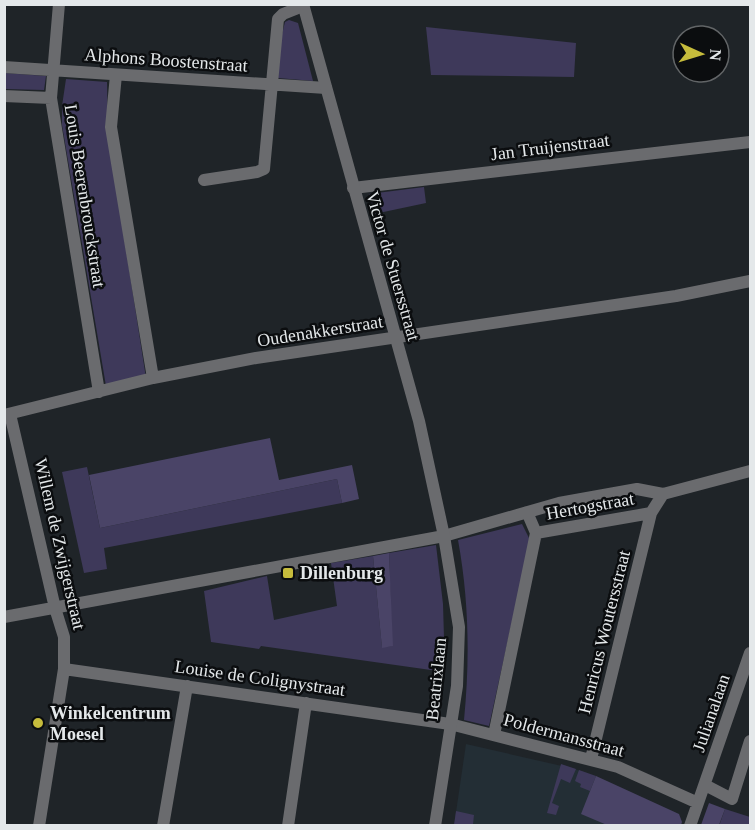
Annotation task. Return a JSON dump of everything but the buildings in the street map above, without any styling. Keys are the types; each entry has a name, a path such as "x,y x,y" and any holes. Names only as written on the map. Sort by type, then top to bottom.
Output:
{"street":[{"name":"Louis Beerenbrouckstraat","path":"59,4 51,98 99,392"},
{"name":"Victor de Stuersstraat","path":"272,84 278,19 283,14 303,5 419,422 444,536"},
{"name":"Alphons Boostenstraat","path":"4,68 326,88"},
{"name":"Louis Beerenbrouckstraat","path":"116,75 111,127 153,378"},
{"path":"204,180 257,172 264,168 272,84"},
{"path":"4,96 51,98"},
{"name":"Jan Truijenstraat","path":"353,188 750,142"},
{"name":"Oudenakkerstraat","path":"8,415 153,378 256,358 676,296 750,281"},
{"name":"Willem de Zwijgerstraat","path":"8,415 64,638 64,669 39,825"},
{"name":"Hertogstraat","path":"444,536 559,503 637,489 663,494 750,471"},
{"name":"Hertogstraat","path":"527,512 536,534 651,513 663,494"},
{"name":"Henricus Woutersstraat","path":"591,759 651,513"},
{"path":"494,735 536,534"},
{"path":"4,617 444,536"},
{"name":"Beatrixlaan","path":"435,825 457,686 459,627 444,536"},
{"name":"Julianalaan","path":"690,825 750,652"},
{"name":"Louise de Colignystraat","path":"64,669 450,724"},
{"path":"163,825 188,686"},
{"path":"288,825 306,703"},
{"name":"Poldermansstraat","path":"450,724 618,767 698,803"},
{"path":"705,785 732,799 750,741"}],"shaded area":[{"path":"289,20 298,23 313,81 278,78 281,38 285,22"},
{"path":"426,27 576,43 574,77 431,75"},
{"path":"5,73 46,76 44,90 5,89"},
{"path":"66,79 107,82 108,134 146,378 106,386 62,125"},
{"path":"424,187 426,203 374,214 369,194"},
{"path":"270,438 279,480 352,465 359,499 342,503 337,479 100,528 89,475"},
{"path":"87,467 100,528 337,479 342,503 104,548 107,569 84,573 62,472"},
{"path":"522,524 530,540 489,726 464,720 467,630 458,540"},
{"path":"436,545 443,604 445,672 261,646 259,649 211,642 204,591 267,576 274,620 337,606 331,563 373,556 382,647 392,646 389,553"},
{"path":"389,553 393,646 382,648 373,556"},
{"path":"466,744 575,769 594,776 679,817 677,826 454,826"},
{"path":"561,764 576,769 570,783 561,779 552,803 559,806 556,815 547,813"},
{"path":"579,770 596,776 590,791 580,787 581,784 575,781"},
{"path":"596,776 679,814 681,825 607,825 581,814"},
{"path":"709,803 725,809 719,825 701,825"},
{"path":"725,809 750,817 750,825 719,826"},
{"path":"456,811 474,815 473,824 478,825 454,825"}],"place":[{"name":"Dillenburg","path":"288,573"},
{"name":"Winkelcentrum Moesel","path":"38,723"}]}
